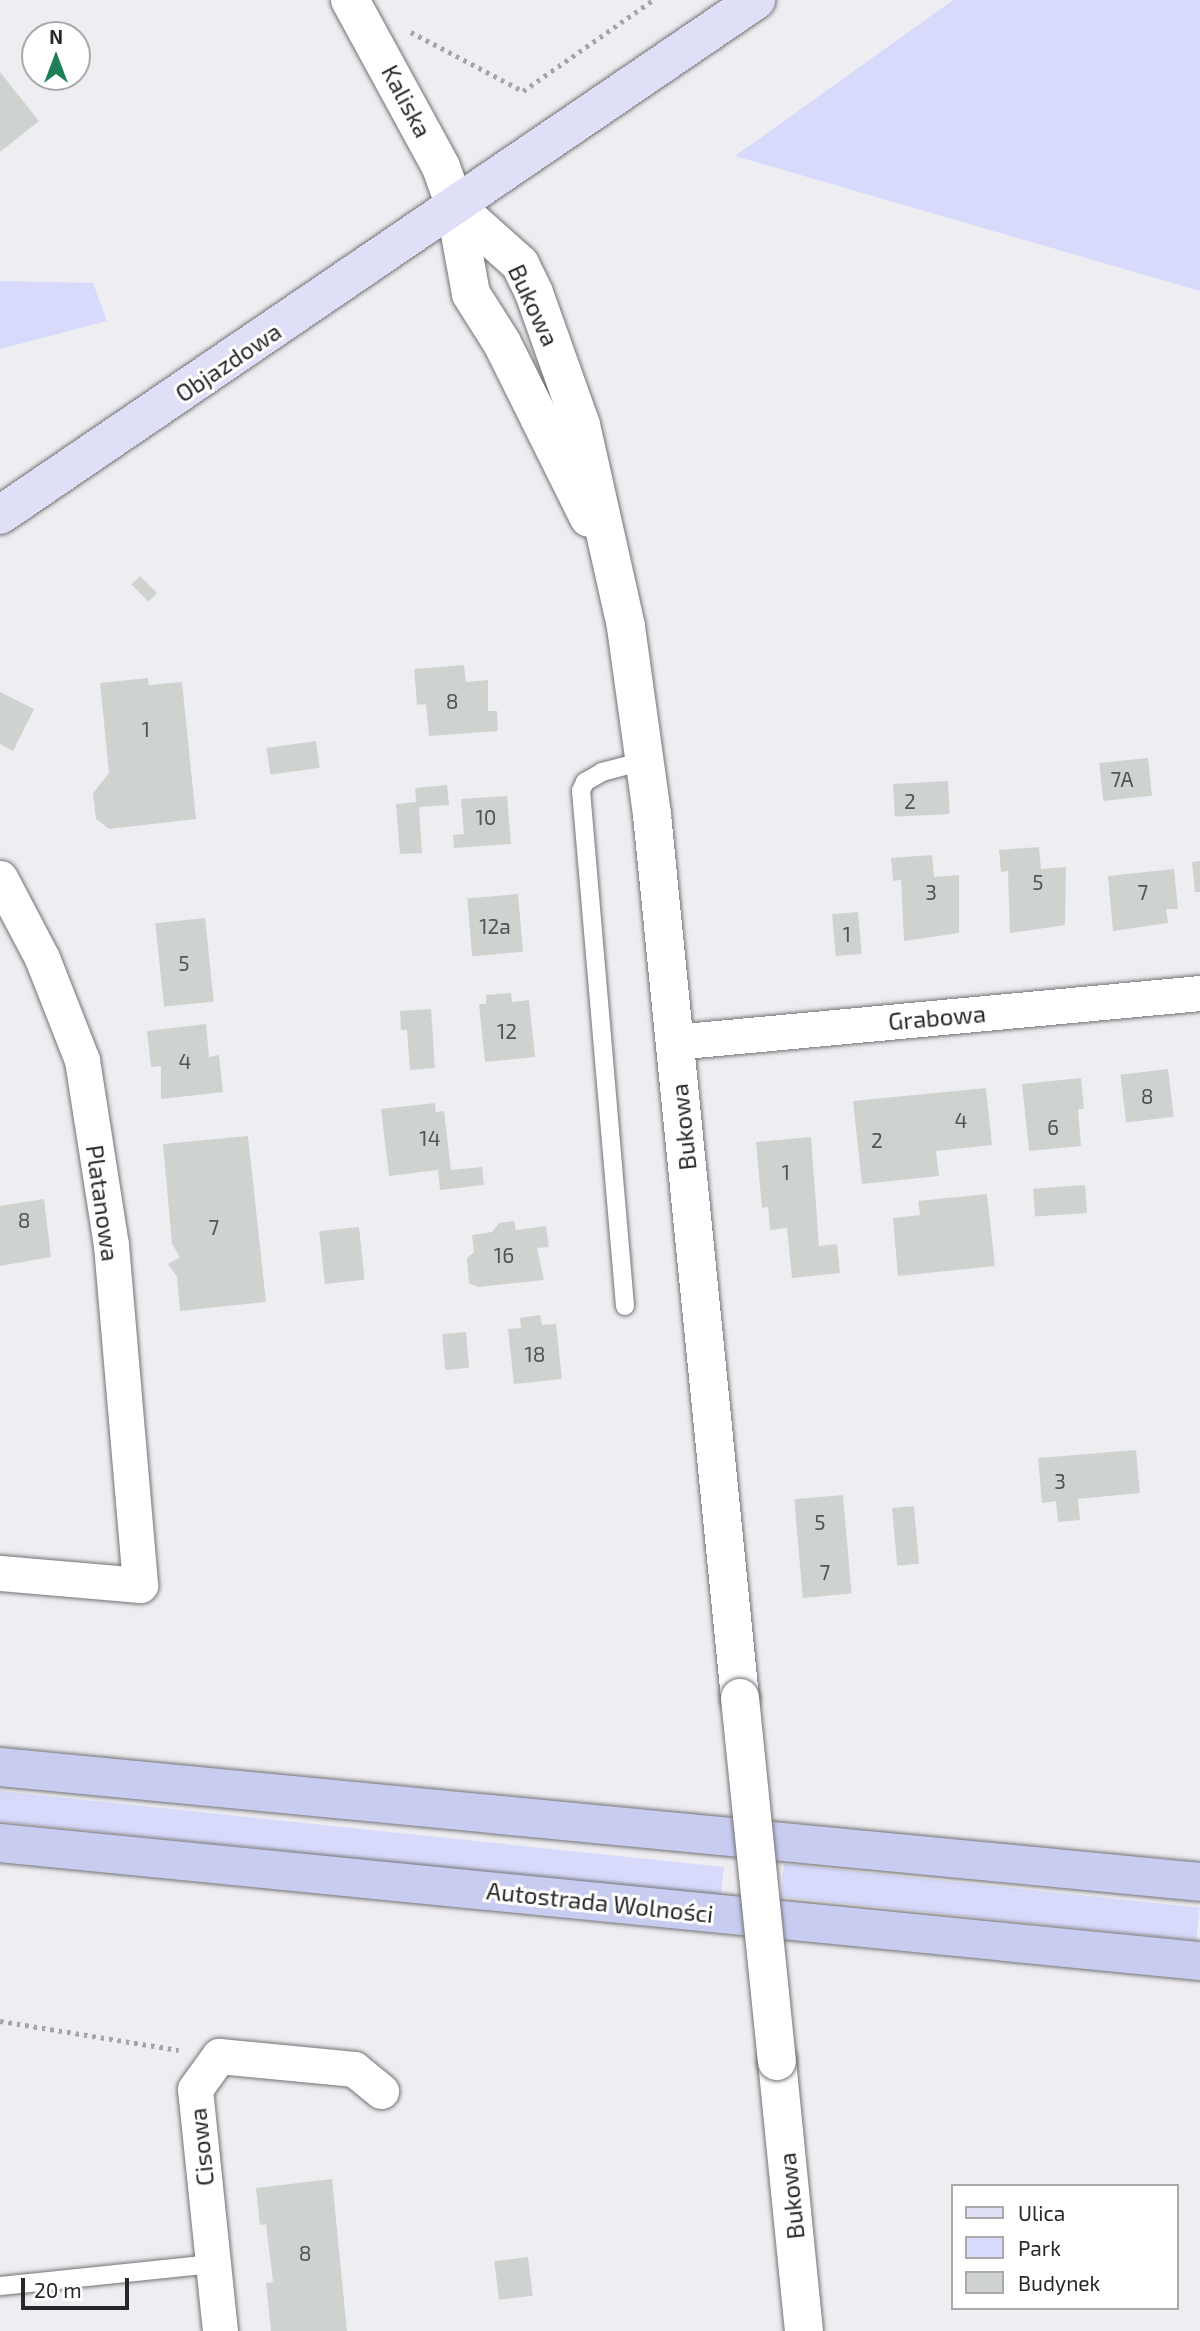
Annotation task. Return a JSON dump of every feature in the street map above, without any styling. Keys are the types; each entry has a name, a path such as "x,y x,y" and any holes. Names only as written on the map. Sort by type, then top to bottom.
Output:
{"highway":[{"path":"0,1767 1200,1882"},
{"name":"Autostrada Wolności","path":"0,1843 1200,1961"}],"main road":[{"name":"Kaliska","path":"350,0 408,102 455,206"},
{"name":"Objazdowa","path":"0,515 756,0"},
{"name":"Bukowa","path":"455,206 471,294 502,343 609,558"},
{"name":"Bukowa","path":"455,206 520,264 534,293 581,425 626,627 644,761 674,1042 804,2331"}],"street":[{"name":"Platanowa","path":"0,878 42,958 82,1060 111,1245 139,1546 140,1585 0,1573"},
{"name":"Grabowa","path":"674,1042 1200,993"},
{"path":"219,2056 354,2069 381,2091"},
{"name":"Cisowa","path":"219,2056 195,2089 220,2331"}],"lane":[{"path":"625,1306 581,791 585,782 602,772 644,761"},
{"path":"0,2286 213,2264"}],"path":[{"path":"408,31 523,91 653,0"},
{"path":"0,2021 219,2056"}],"green space":[{"path":"953,0 1200,0 1200,291 735,156"},
{"path":"0,281 93,283 107,321 0,349"},
{"path":"0,1791 724,1867 721,1897 0,1821"},
{"path":"784,1864 1200,1908 1196,1941 781,1897"}],"building":[{"path":"0,72 39,121 0,152"},
{"path":"140,576 157,593 148,601 132,584"},
{"path":"464,665 466,682 488,680 488,711 497,711 498,731 429,736 426,704 417,705 414,669"},
{"path":"148,678 149,685 182,682 196,819 109,829 96,819 93,793 109,773 100,683"},
{"path":"0,692 34,709 13,751 0,744"},
{"path":"316,741 320,768 270,775 266,748"},
{"path":"1148,758 1152,796 1103,801 1099,763"},
{"path":"948,781 950,814 895,817 893,784"},
{"path":"447,785 449,805 419,807 422,853 400,854 396,804 416,802 415,788"},
{"path":"507,796 511,844 454,848 453,835 464,834 461,799"},
{"path":"1039,847 1041,869 1066,867 1065,925 1010,933 1008,871 1001,872 999,850"},
{"path":"932,855 934,877 959,875 959,933 904,941 901,880 893,881 891,858"},
{"path":"1200,861 1200,892 1195,892 1192,862"},
{"path":"1174,869 1178,909 1166,909 1168,923 1113,931 1108,876"},
{"path":"518,894 523,952 472,956 467,898"},
{"path":"858,912 862,954 836,956 832,914"},
{"path":"205,918 214,1002 164,1007 155,923"},
{"path":"511,993 512,1002 529,1000 535,1057 485,1062 479,1004 486,1004 486,995"},
{"path":"431,1009 435,1068 410,1070 407,1030 401,1030 400,1011"},
{"path":"206,1024 209,1057 219,1055 223,1092 161,1099 161,1066 151,1067 147,1031"},
{"path":"1168,1069 1174,1117 1126,1122 1120,1075"},
{"path":"1081,1078 1084,1109 1078,1109 1081,1146 1029,1151 1022,1084"},
{"path":"986,1088 992,1145 936,1151 939,1176 862,1184 853,1101"},
{"path":"435,1103 436,1112 444,1111 451,1170 482,1167 484,1185 440,1190 438,1170 389,1176 381,1109"},
{"path":"248,1136 266,1302 180,1311 177,1277 168,1264 180,1257 172,1244 163,1144"},
{"path":"811,1137 819,1246 837,1244 840,1273 792,1278 787,1228 770,1230 768,1207 762,1208 756,1142"},
{"path":"1085,1185 1087,1213 1035,1217 1033,1189"},
{"path":"987,1194 995,1266 898,1276 893,1218 920,1215 918,1201"},
{"path":"44,1199 51,1257 0,1266 0,1206"},
{"path":"514,1221 516,1230 546,1226 549,1247 537,1248 544,1280 478,1287 469,1283 467,1258 474,1252 472,1235 492,1232 499,1223"},
{"path":"359,1227 365,1280 325,1284 319,1231"},
{"path":"540,1315 542,1325 556,1324 562,1379 514,1384 508,1329 521,1328 520,1318"},
{"path":"466,1332 469,1368 445,1370 442,1334"},
{"path":"1136,1450 1140,1493 1078,1499 1080,1520 1058,1522 1056,1501 1042,1503 1038,1458"},
{"path":"843,1495 852,1594 803,1598 794,1499"},
{"path":"914,1506 919,1564 897,1566 892,1508"},
{"path":"332,2179 347,2331 271,2331 266,2283 273,2282 266,2224 260,2225 256,2188"},
{"path":"528,2257 533,2296 499,2300 494,2261"}]}
